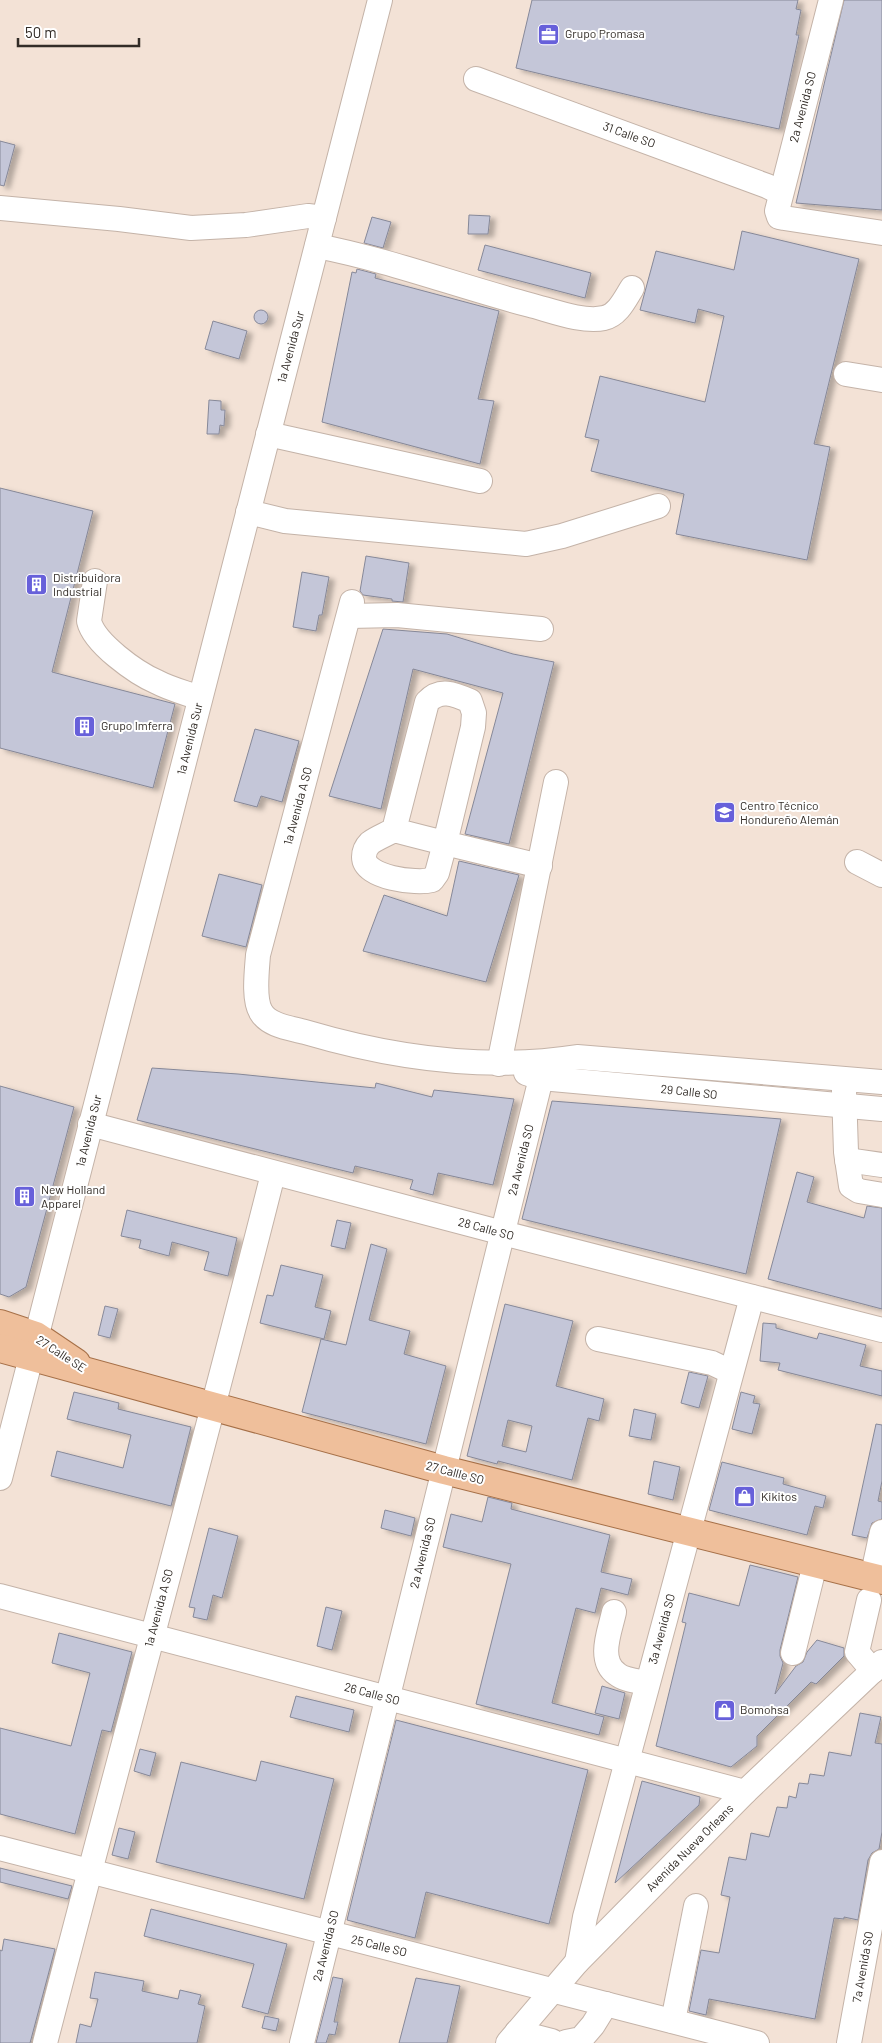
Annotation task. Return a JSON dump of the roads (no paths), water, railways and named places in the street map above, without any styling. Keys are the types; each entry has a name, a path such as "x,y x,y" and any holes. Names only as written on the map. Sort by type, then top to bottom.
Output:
{"main road":[{"name":"27 Calle SE","path":"0,1324 33,1347 93,1375"},
{"name":"27 Calle SE","path":"0,1348 33,1347"},
{"name":"27 Callle SO","path":"93,1375 444,1470 815,1564 874,1586"}],"street":[{"name":"1a Avenida Sur","path":"0,1478 380,0"},
{"name":"2a Avenida SO","path":"779,204 831,0"},
{"name":"31 Calle SO","path":"476,79 766,186 779,204 784,218 882,233"},
{"path":"0,208 191,228 246,225 308,216 324,218"},
{"path":"317,246 363,255 497,296 567,315 597,319 606,318 614,314 632,288"},
{"path":"846,374 882,380"},
{"path":"268,434 480,481"},
{"path":"248,512 285,521 526,544 562,536 658,506"},
{"path":"95,582 89,621 90,627 97,636 125,662 156,682 200,698"},
{"name":"1a Avenida A SO","path":"260,1012 256,978 258,956 350,609 541,628"},
{"path":"394,830 427,702 433,696 442,693 457,695 470,701 474,713 473,726 445,843 437,873 432,880 423,882 380,875 372,871 364,861 364,851 370,843 394,830 445,843 540,866"},
{"path":"499,1064 556,782"},
{"path":"857,862 882,875"},
{"name":"29 Calle SO","path":"260,1012 270,1021 341,1042 386,1052 445,1060 499,1064 777,1101 882,1109"},
{"name":"29 Calle SO","path":"543,1070 577,1057 882,1082"},
{"name":"2a Avenida SO","path":"302,2043 543,1070"},
{"path":"777,1101 779,1074"},
{"path":"844,1079 847,1160 852,1186 859,1191 882,1194"},
{"name":"28 Calle SO","path":"90,1124 273,1174 882,1330"},
{"path":"847,1160 882,1165"},
{"name":"1a Avenida A SO","path":"45,2043 214,1408 273,1174"},
{"name":"3a Avenida SO","path":"577,1962 585,1916 752,1297"},
{"path":"598,1339 712,1363 731,1372"},
{"path":"877,1667 857,1652 874,1586 882,1532"},
{"path":"793,1653 815,1564"},
{"name":"26 Calle SO","path":"0,1596 745,1792"},
{"path":"614,1612 606,1654 608,1665 617,1675 647,1683"},
{"name":"Avenida Nueva Orleans","path":"513,2038 577,1962 745,1792 877,1667"},
{"name":"25 Calle SO","path":"0,1848 757,2043"},
{"name":"7a Avenida SO","path":"849,2043 882,1862"},
{"path":"673,2021 696,1906"},
{"path":"513,2038 559,2042 581,2039 593,2025 606,2004"}],"place":[{"name":"Grupo Promasa","path":"549,34"},
{"name":"Distribuidora Industrial","path":"37,585"},
{"name":"Grupo Imferra","path":"85,726"},
{"name":"Centro Técnico Hondureño Alemán","path":"724,813"},
{"name":"New Holland Apparel","path":"25,1197"},
{"name":"Kikitos","path":"745,1497"},
{"name":"Bomohsa","path":"724,1710"}]}
